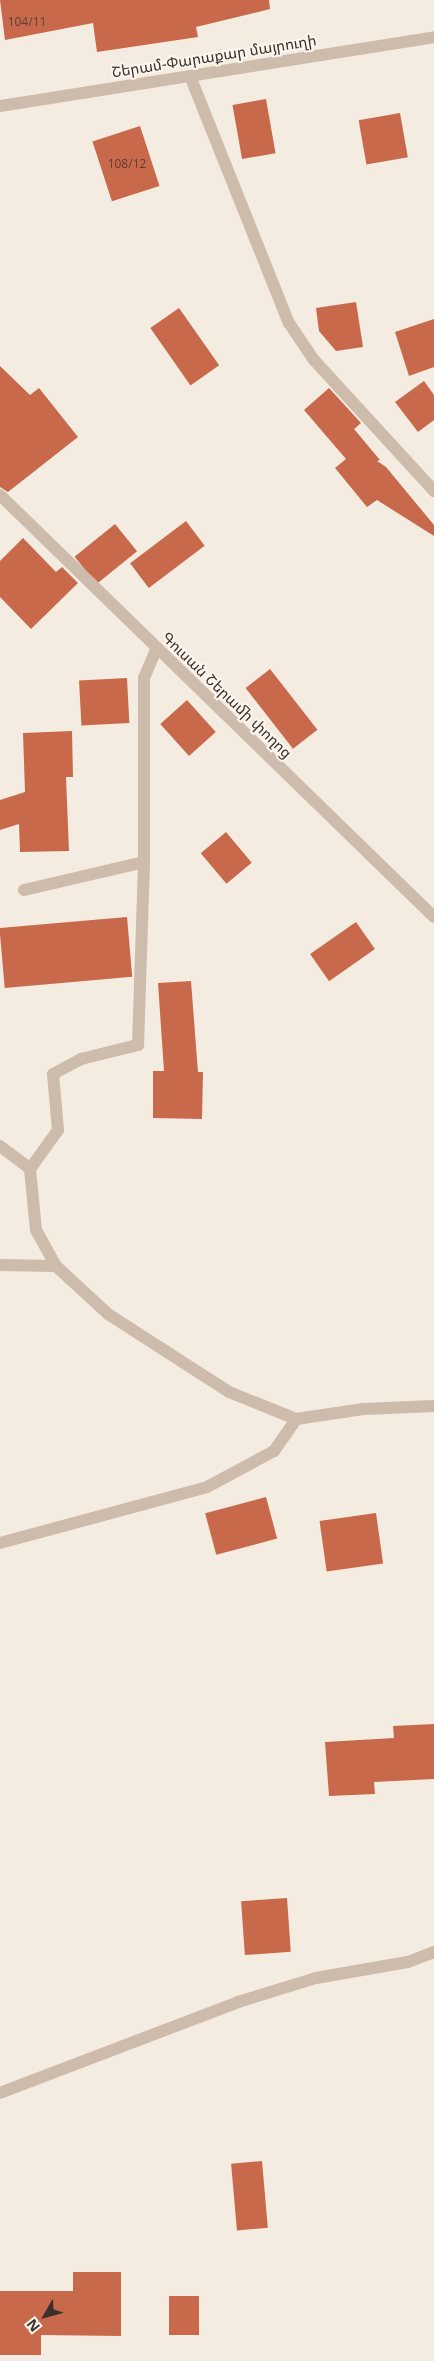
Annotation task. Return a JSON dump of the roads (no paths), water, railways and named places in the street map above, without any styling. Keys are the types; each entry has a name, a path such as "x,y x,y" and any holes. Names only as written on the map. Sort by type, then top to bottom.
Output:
{"street":[{"name":"Շերամ-Փարաքար մայրուղի","path":"0,106 434,37"},
{"path":"190,76 289,323 314,360 434,491"},
{"name":"Գուսան Շերամի փողոց","path":"0,495 156,650 434,916"},
{"path":"156,650 144,678 144,862 138,1045 81,1059 53,1074 58,1130 30,1169 36,1230 56,1266 108,1314 229,1392 296,1419 363,1409 434,1406"},
{"path":"24,890 144,862"},
{"path":"0,1146 30,1169"},
{"path":"0,1265 56,1266"},
{"path":"0,1543 207,1487 274,1451 296,1419"},
{"path":"0,2093 238,2002 316,1978 408,1962 434,1952"}]}
